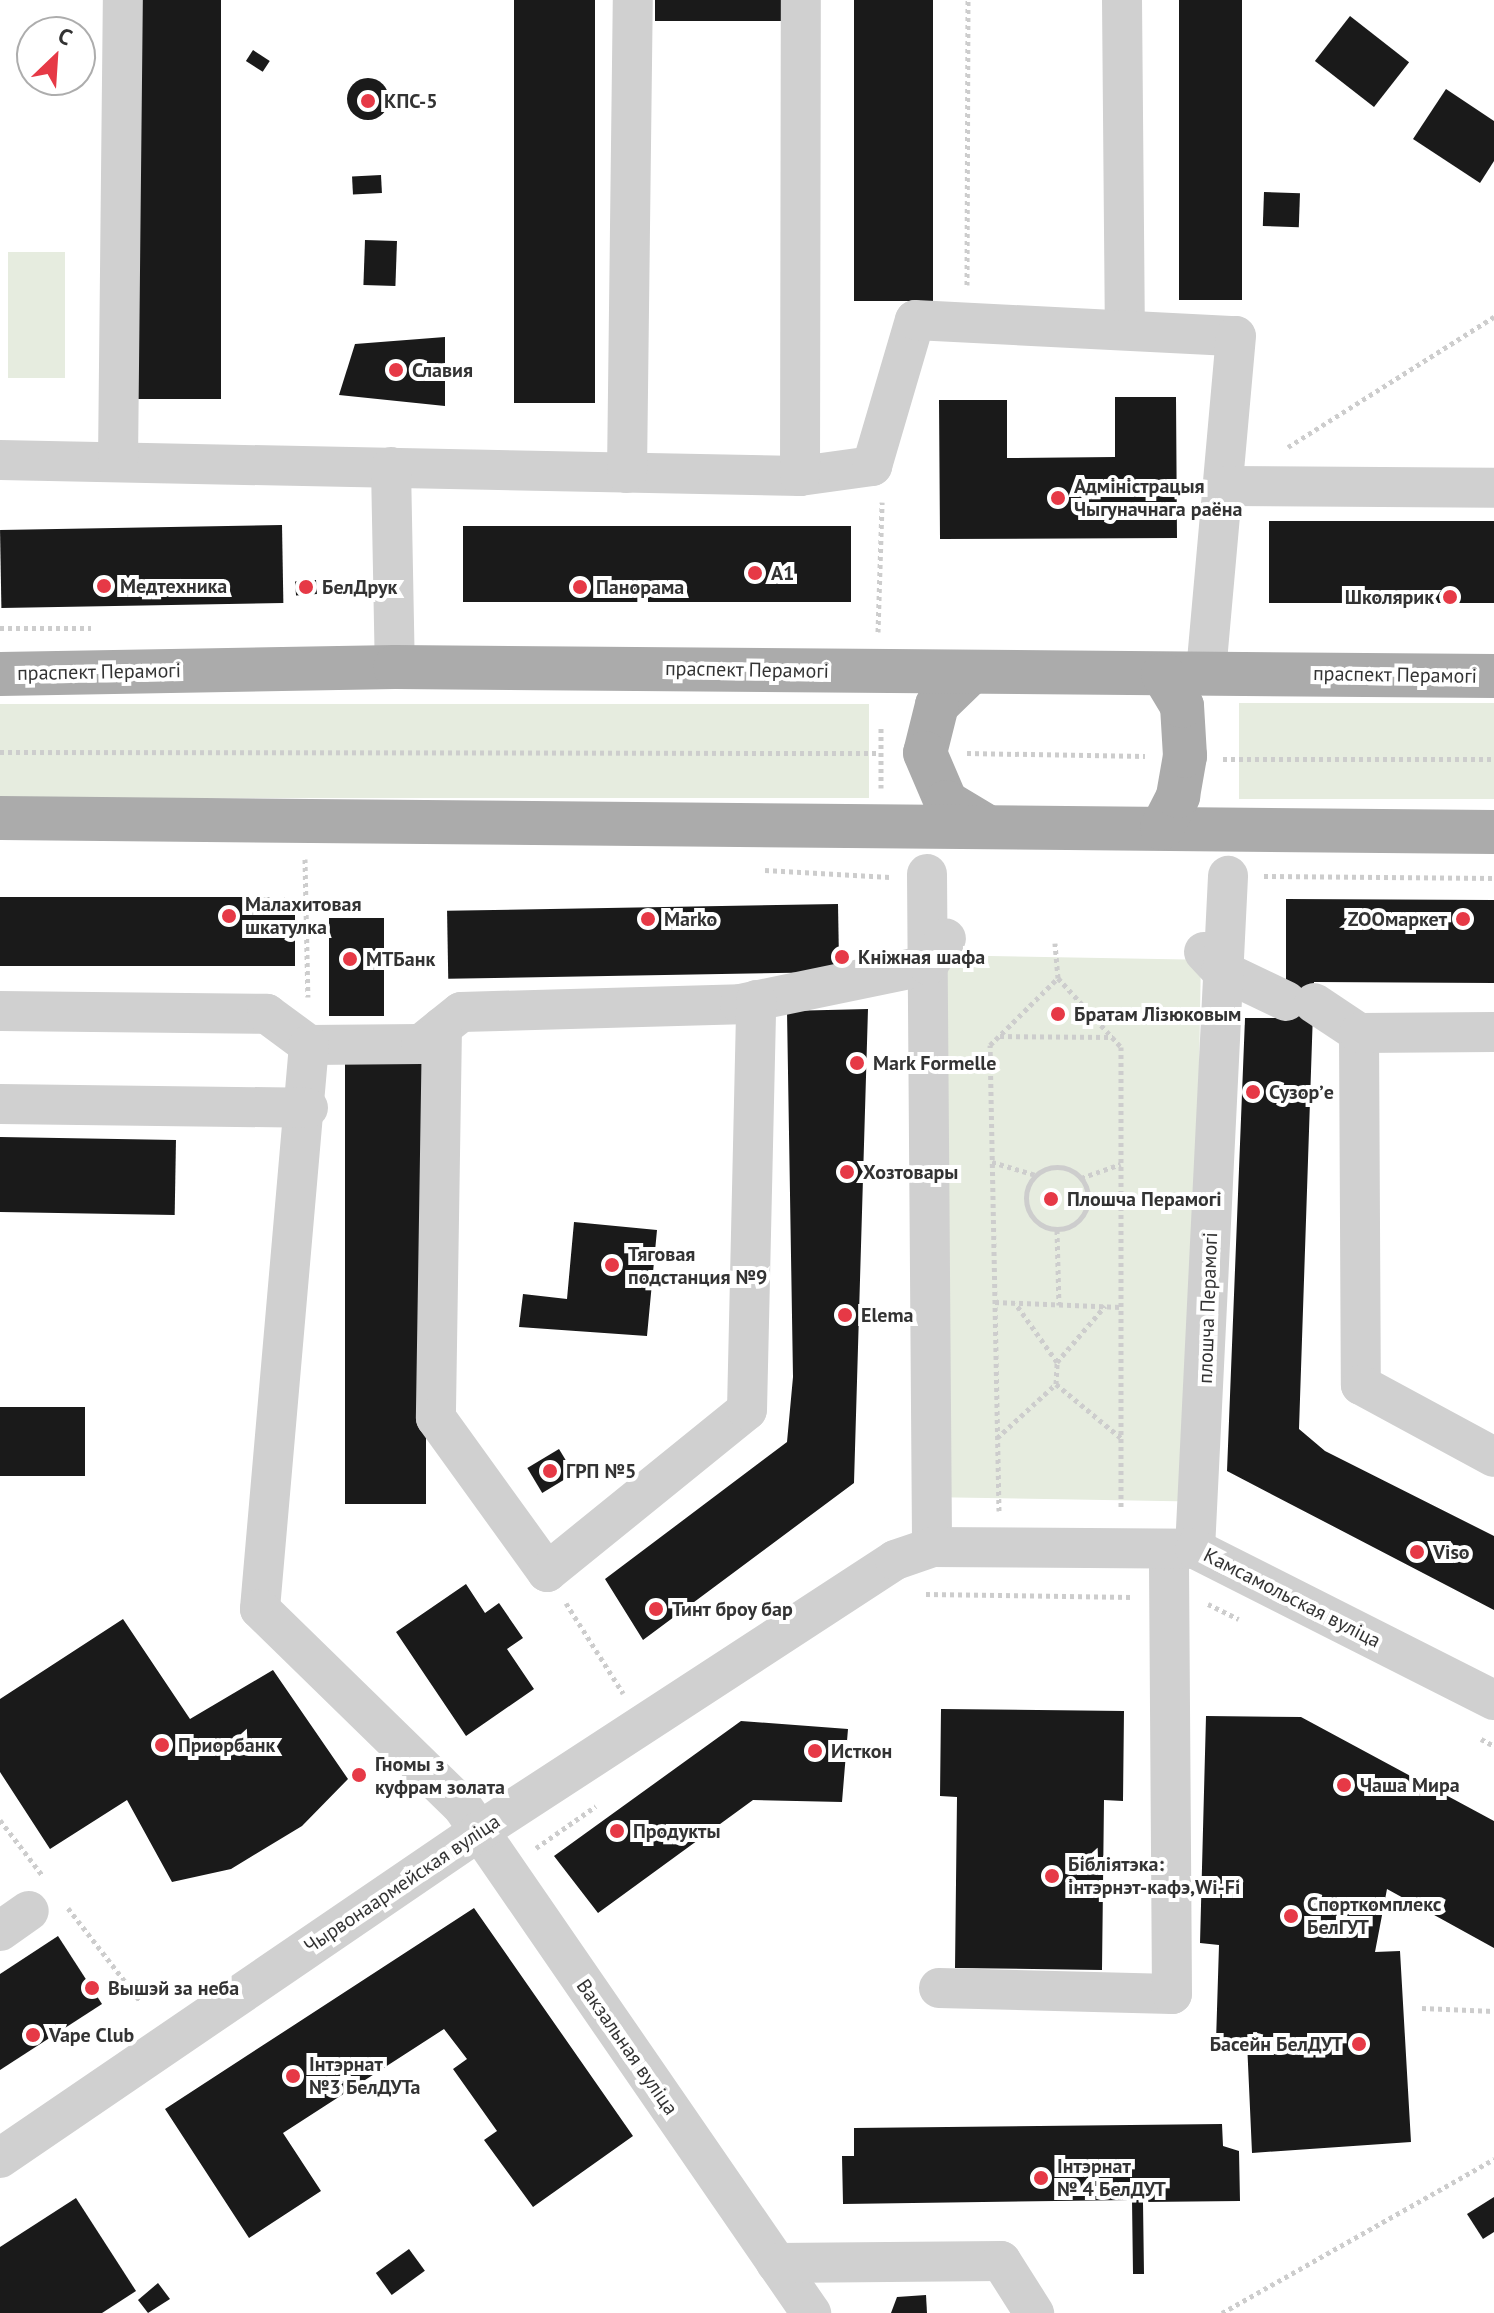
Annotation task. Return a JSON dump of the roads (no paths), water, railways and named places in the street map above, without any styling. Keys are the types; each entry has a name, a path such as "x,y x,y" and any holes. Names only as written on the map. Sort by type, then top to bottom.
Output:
{"main road":[{"name":"праспект Перамогі","path":"0,674 395,667 1494,676"},
{"path":"970,673 937,705 925,753 946,802 988,827"},
{"path":"1162,828 1178,796 1185,756 1182,706 1163,674"},
{"path":"0,818 1494,832"}],"street":[{"path":"118,462 123,0"},
{"path":"627,473 633,0"},
{"path":"800,476 801,0"},
{"path":"1122,0 1125,328"},
{"path":"0,460 800,476 872,466 915,320 1125,328 1236,336 1227,486 1206,673"},
{"path":"391,467 395,667"},
{"path":"1227,486 1494,488"},
{"path":"927,874 937,951 932,1547"},
{"name":"плошча Перамогі","path":"939,1988 1172,1994 1167,1598 1182,1549 1211,960 1228,876"},
{"path":"0,1011 267,1014 309,1045 421,1044 461,1012 756,1000 937,951"},
{"path":"1211,960 1359,1033 1494,1032"},
{"path":"442,1027 436,1418 547,1572 747,1410 756,1000"},
{"path":"1359,1033 1361,1385 1494,1457"},
{"path":"0,1104 308,1108 309,1045"},
{"name":"Вакзальная вуліца","path":"308,1108 260,1609 462,1806 811,2313"},
{"name":"Камсамольская вуліца","path":"932,1547 1182,1549 1494,1700"},
{"name":"Чырвонаармейская вуліца","path":"0,2158 478,1832 895,1560 932,1547"},
{"path":"776,2263 1001,2261 1034,2313"}],"place":[{"name":"КПС-5","path":"368,101"},
{"name":"Славия","path":"396,370"},
{"name":"Адміністрацыя Чыгуначнага раёна","path":"1058,498"},
{"name":"A1","path":"755,573"},
{"name":"Медтехника","path":"104,586"},
{"name":"БелДрук","path":"306,587"},
{"name":"Панорама","path":"580,587"},
{"name":"Школярик","path":"1450,597"},
{"name":"Малахитовая шкатулка","path":"229,916"},
{"name":"Marko","path":"648,919"},
{"name":"ZOOмаркет","path":"1463,919"},
{"name":"Кніжная шафа","path":"842,957"},
{"name":"МТБанк","path":"350,959"},
{"name":"Братам Лізюковым","path":"1058,1014"},
{"name":"Mark Formelle","path":"857,1063"},
{"name":"Сузорʼе","path":"1253,1092"},
{"name":"Хозтовары","path":"847,1172"},
{"name":"Плошча Перамогі","path":"1051,1199"},
{"name":"Тяговая подстанция №9","path":"612,1265"},
{"name":"Elema","path":"845,1315"},
{"name":"ГРП №5","path":"550,1471"},
{"name":"Viso","path":"1417,1552"},
{"name":"Тинт броу бар","path":"656,1609"},
{"name":"Приорбанк","path":"162,1745"},
{"name":"Исткон","path":"815,1751"},
{"name":"Гномы з куфрам золата","path":"359,1775"},
{"name":"Чаша Мира","path":"1344,1785"},
{"name":"Продукты","path":"617,1831"},
{"name":"Бібліятэка: інтэрнэт-кафэ,Wi-Fi","path":"1052,1876"},
{"name":"Спорткомплекс БелГУТ","path":"1291,1916"},
{"name":"Вышэй за неба","path":"92,1988"},
{"name":"Vape Club","path":"33,2035"},
{"name":"Басейн БелДУТ","path":"1359,2044"},
{"name":"Інтэрнат №3 БелДУТа","path":"293,2076"},
{"name":"Інтэрнат № 4 БелДУТ","path":"1041,2178"}]}
